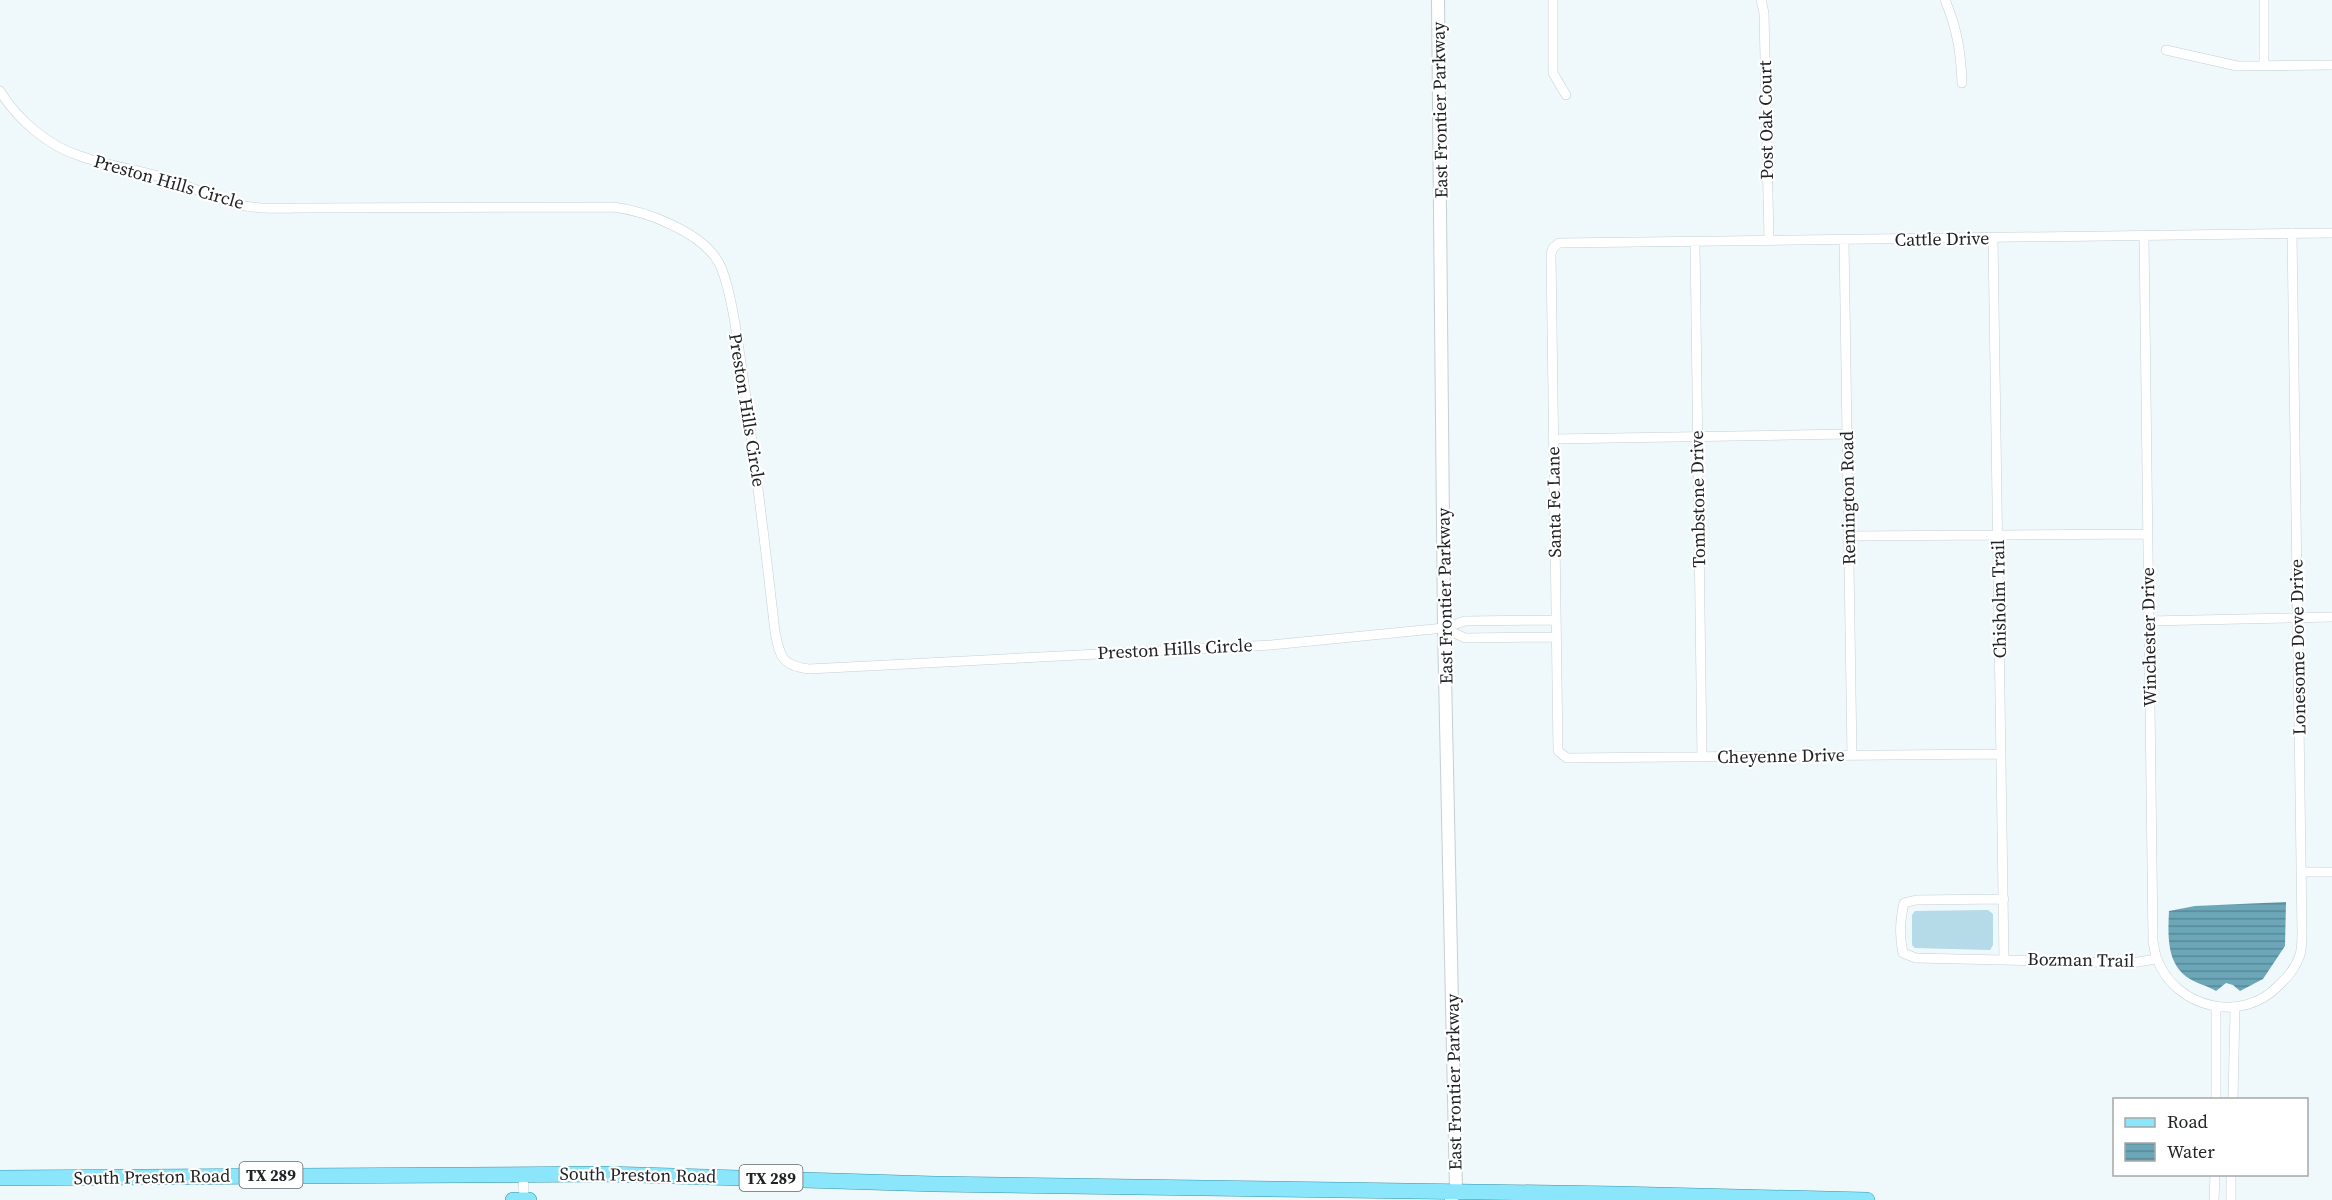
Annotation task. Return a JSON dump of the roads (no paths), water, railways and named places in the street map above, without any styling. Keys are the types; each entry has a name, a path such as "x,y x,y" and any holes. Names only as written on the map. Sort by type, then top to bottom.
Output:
{"main road":[{"name":"South Preston Road","path":"0,1178 523,1173 681,1175 1456,1197"},
{"name":"TX 289","path":"1456,1197 1867,1200"},
{"path":"513,1200 529,1200"}],"street":[{"name":"East Frontier Parkway","path":"1438,0 1444,628 1456,1197"},
{"path":"1553,0 1553,73 1566,95"},
{"name":"Post Oak Court","path":"1761,0 1764,13 1769,241"},
{"path":"1945,0 1955,23 1961,52 1962,82"},
{"path":"2264,0 2264,64"},
{"path":"2166,50 2237,66 2332,65"},
{"name":"Preston Hills Circle","path":"0,91 28,124 51,142 78,156 164,177 237,204 268,208 613,207 628,209 675,226 700,243 718,263 725,279 757,468 775,632 779,650 786,662 794,667 820,669 1270,645 1444,628"},
{"name":"Cattle Drive","path":"1553,248 1559,243 2332,232"},
{"name":"Lonesome Dove Drive","path":"2216,1007 2235,1008 2257,1002 2273,992 2293,969 2300,954 2302,932 2292,233"},
{"name":"Winchester Drive","path":"2144,236 2152,929 2157,959 2167,977 2190,998 2216,1007"},
{"name":"Chisholm Trail","path":"1993,238 2004,959"},
{"name":"Remington Road","path":"1844,240 1852,756"},
{"name":"Tombstone Drive","path":"1695,242 1702,757"},
{"name":"Santa Fe Lane","path":"1553,248 1551,254 1556,637 1558,751 1561,756"},
{"path":"1554,439 1847,434"},
{"path":"1848,536 2148,534"},
{"path":"2150,621 2332,617"},
{"path":"1444,628 1465,621 1556,620"},
{"path":"1444,628 1465,639 1556,637"},
{"name":"Cheyenne Drive","path":"1561,756 1567,758 2001,754"},
{"path":"2301,872 2332,872"},
{"name":"Bozman Trail","path":"2004,899 1916,900 1904,903 1900,942 1904,953 1916,958 2131,963 2157,959"},
{"path":"2216,1007 2216,1098"},
{"path":"2233,1098 2235,1008"},
{"path":"2216,1049 2234,1049"},
{"path":"523,1173 524,1200"},
{"path":"2214,1200 2215,1176"},
{"path":"2231,1176 2231,1200"}],"water":[{"path":"2286,902 2285,946 2263,979 2240,991 2226,983 2216,991 2190,979 2176,966 2170,949 2169,911 2195,906"}]}
